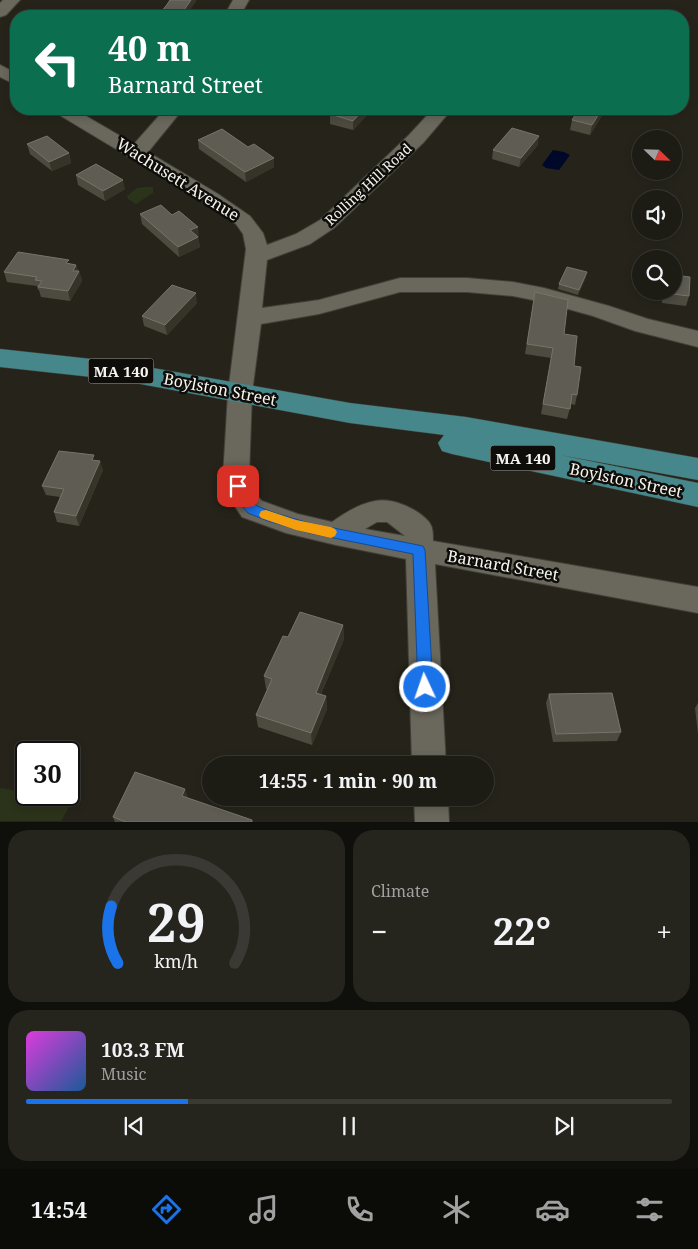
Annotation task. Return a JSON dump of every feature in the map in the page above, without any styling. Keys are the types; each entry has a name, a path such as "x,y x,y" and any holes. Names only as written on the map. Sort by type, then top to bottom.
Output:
{"main road":[{"name":"Boylston Street","path":"0,358 119,370 350,413 466,427 698,469"},
{"name":"Boylston Street","path":"350,413 453,443 698,495"}],"street":[{"path":"0,12 12,0"},
{"name":"Wachusett Avenue","path":"72,115 207,196 247,224 256,238 250,318 240,393"},
{"path":"137,153 169,115"},
{"name":"Rolling Hill Road","path":"255,257 303,239 327,224 410,145 438,115"},
{"path":"250,318 304,310 400,285 467,285 501,287 544,295 601,311 643,326 698,339"},
{"name":"Barnard Street","path":"240,393 236,477 241,496 252,509 272,518 336,534 698,600"},
{"path":"419,550 429,756"},
{"path":"431,806 432,822"}],"green space":[{"path":"153,187 153,193 136,204 128,199 127,196 137,188"},
{"path":"0,788 15,790 15,806 70,806 61,821 0,821"}],"water":[{"path":"553,150 570,155 559,170 546,168 542,165"}],"building":[{"path":"170,0 191,0 184,10 162,10"},
{"path":"333,115 358,115 353,121"},
{"path":"575,115 598,115 592,125 572,120"},
{"path":"512,128 539,136 521,158 493,150"},
{"path":"222,129 248,147 254,144 274,158 245,172 198,140"},
{"path":"47,136 69,153 49,162 27,144"},
{"path":"96,164 123,180 103,191 76,175"},
{"path":"161,205 172,215 179,211 198,227 190,230 198,237 178,247 140,214"},
{"path":"18,252 69,260 66,263 76,265 73,271 79,271 68,291 38,287 42,281 35,280 37,277 4,272"},
{"path":"567,267 587,272 579,290 559,284"},
{"path":"682,276 690,277 689,296 682,295"},
{"path":"172,285 196,293 165,325 142,316"},
{"path":"535,292 568,300 564,334 577,336 574,366 581,367 577,395 572,394 570,409 543,404 553,348 527,344"},
{"path":"59,451 94,455 92,460 100,461 76,516 54,512 64,489 42,486"},
{"path":"300,612 343,625 316,693 326,696 311,733 256,715 272,679 264,676 283,636 288,637"},
{"path":"612,693 621,732 556,734 549,694"},
{"path":"135,772 185,789 182,796 202,803 202,806 211,806 252,820 252,822 126,822 113,817"}],"slow traffic":[{"path":"266,515 284,522 331,532"}],"route":[{"path":"238,486 241,496 252,509 272,518 309,528 419,550 425,687"}]}
